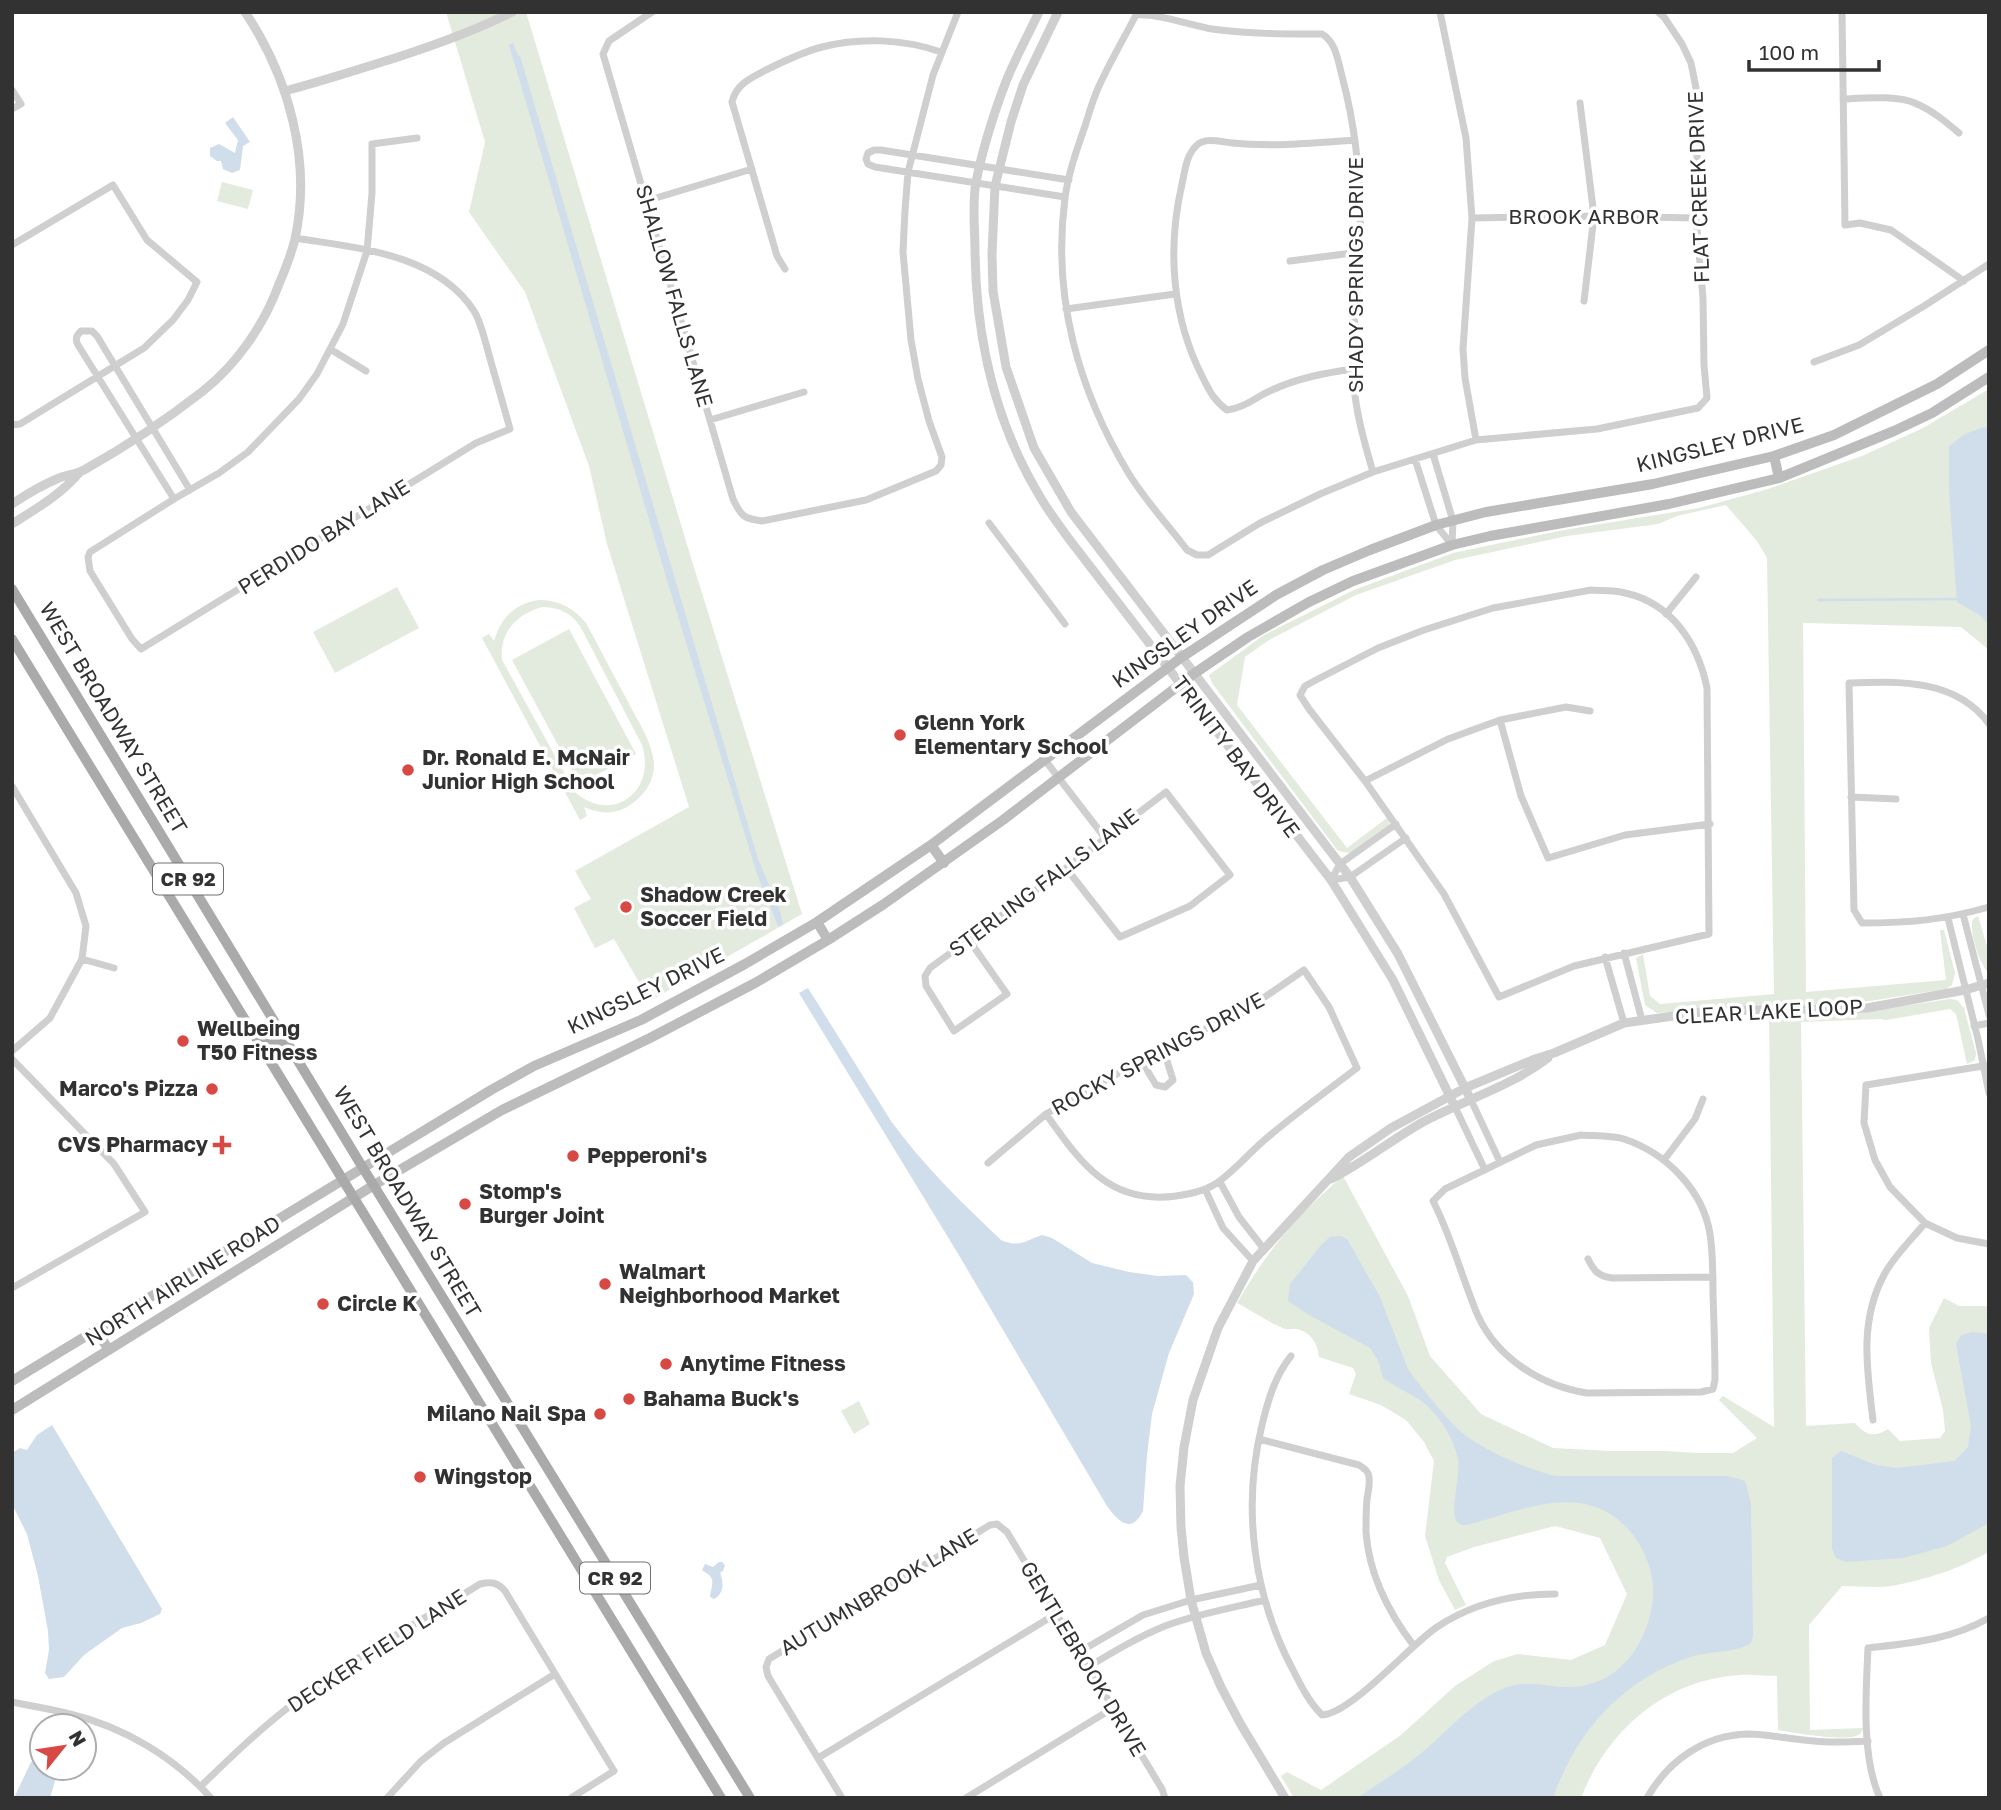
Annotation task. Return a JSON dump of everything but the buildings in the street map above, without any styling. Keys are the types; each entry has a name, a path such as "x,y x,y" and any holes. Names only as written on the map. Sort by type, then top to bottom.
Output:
{"main road":[{"name":"KINGSLEY DRIVE","path":"363,1168 430,1125 534,1066 641,1020 817,922 931,845 1182,657 1287,589 1370,550 1437,525 1486,512 1653,484 1774,456 1834,435 1937,384 1989,350"},
{"name":"KINGSLEY DRIVE","path":"374,1185 502,1111 755,983 828,940 944,863 1195,673 1248,637 1309,602 1353,580 1452,545 1669,504 1779,478 1932,413 1989,377"},
{"path":"1774,456 1779,478"},
{"name":"WEST BROADWAY STREET","path":"12,589 750,1798"},
{"name":"WEST BROADWAY STREET","path":"12,639 722,1798"},
{"path":"931,845 944,863"},
{"path":"817,922 828,940"},
{"path":"641,1020 650,1038"},
{"path":"260,1043 266,1039 277,1041 301,1074 315,1087"},
{"name":"NORTH AIRLINE ROAD","path":"12,1381 363,1168"},
{"name":"NORTH AIRLINE ROAD","path":"12,1410 374,1185"},
{"path":"96,1330 109,1350"}],"street":[{"path":"12,504 36,489 80,472 136,438 204,391 223,373 256,332 274,299 295,238 299,172 293,120 285,91 268,50 245,12"},
{"path":"285,91 426,48 478,29 513,12"},
{"name":"SHALLOW FALLS LANE","path":"652,12 608,41 603,54 733,499 739,512 748,519 762,521 866,500 936,471 941,465 942,457 929,421 911,340 903,252 908,172"},
{"path":"908,172 941,52 958,12"},
{"name":"TRINITY BAY DRIVE","path":"1039,12 1006,80 976,183 977,309 992,385 1001,413 1038,494 1066,535 1331,880 1393,980 1455,1107"},
{"name":"TRINITY BAY DRIVE","path":"1058,12 1023,85 995,186 992,254 998,327 1006,367 1034,448 1070,512 1350,877 1404,964 1471,1100"},
{"path":"1065,197 875,167 868,164 866,159 868,153 874,150 1069,180 1061,250 1062,281 1072,343 1082,379 1106,433 1130,476 1187,550 1197,555 1208,555 1260,523 1320,494 1373,472 1476,440 1465,378 1463,349 1472,218 1466,138 1440,12"},
{"path":"1842,12 1845,225 1860,223 1891,230 1964,281"},
{"name":"SHADY SPRINGS DRIVE","path":"1069,180 1075,153 1098,87 1136,15 1144,14 1184,24 1246,33 1322,34 1329,38 1345,85 1355,140 1360,252 1353,369 1358,414 1373,472"},
{"name":"FLAT CREEK DRIVE","path":"1476,440 1597,429 1698,408 1707,398 1703,298 1696,218 1698,98 1691,63 1664,14"},
{"path":"785,269 777,256 732,102 737,88 748,79 787,60 822,47 882,41 909,43 941,52"},
{"path":"12,90 21,104 12,109"},
{"path":"1843,99 1876,97 1914,102 1940,117 1959,133"},
{"path":"1580,103 1594,216 1584,301"},
{"path":"190,490 92,331 81,331 77,334 76,340 97,376 174,499 190,490 248,452 299,400 317,374 347,314 367,251 372,193 372,145 418,138"},
{"path":"1353,369 1314,375 1272,390 1237,409 1227,410 1217,403 1197,367 1187,340 1175,294 1174,256 1176,211 1189,156 1197,145 1205,140 1283,144 1355,140"},
{"path":"646,201 752,169"},
{"path":"12,246 113,185 147,240 197,282 173,320 144,348 20,424 12,425"},
{"name":"BROOK ARBOR","path":"1472,218 1696,218"},
{"path":"295,238 367,251"},
{"name":"PERDIDO BAY LANE","path":"174,499 95,548 88,557 90,571 141,649 476,443 510,429 474,312 453,287 427,269 405,260 367,251"},
{"path":"1290,261 1360,252"},
{"path":"1814,362 1859,345 1989,264"},
{"path":"1066,309 1175,294"},
{"path":"330,349 366,371"},
{"path":"710,420 804,392"},
{"path":"1433,454 1453,521 1452,545"},
{"path":"1415,459 1437,525 1452,545"},
{"path":"12,524 65,489 80,472"},
{"path":"989,523 1065,624"},
{"path":"1666,614 1696,577"},
{"path":"1591,590 1623,592 1641,598 1666,614 1693,643 1703,666 1707,688 1709,934 1574,966 1499,997 1444,894 1396,824 1300,695 1306,686 1315,680 1378,648 1493,608 1591,590"},
{"path":"1989,724 1980,712 1948,691 1894,681 1849,683 1854,910 1862,923 1901,923 1948,918 1989,907"},
{"path":"1364,780 1448,739 1500,720 1566,707 1590,711"},
{"path":"1500,720 1521,796 1548,858 1625,835 1710,824"},
{"path":"1045,760 1105,838"},
{"path":"12,786 76,893 86,926 82,959 50,1018 12,1051"},
{"name":"STERLING FALLS LANE","path":"969,940 1007,995 954,1031 927,989 925,976 932,965 1166,792 1230,875 1189,906 1120,937 1066,868"},
{"path":"1851,797 1896,799"},
{"path":"1331,880 1340,864 1396,824"},
{"path":"1331,880 1350,877 1406,838"},
{"path":"1963,915 1985,984 1989,1015"},
{"path":"1948,918 1986,1065 1989,1093"},
{"path":"1624,953 1642,1020"},
{"path":"1605,957 1624,1023"},
{"path":"82,959 114,968"},
{"name":"ROCKY SPRINGS DRIVE","path":"988,1163 1046,1114 1163,1048 1243,1013 1304,970 1329,1007 1357,1068 1288,1119 1220,1182"},
{"name":"CLEAR LAKE LOOP","path":"1195,1617 1184,1557 1180,1486 1193,1400 1218,1328 1254,1261 1349,1157 1391,1128 1465,1088 1624,1023 1709,1011 1867,1008 1985,984"},
{"path":"1975,1026 1989,1023"},
{"path":"1141,1060 1156,1085 1165,1087 1173,1080 1163,1048"},
{"name":"CLEAR LAKE LOOP","path":"1329,1179 1423,1123 1525,1074 1554,1053"},
{"path":"12,1059 114,1164 145,1212 12,1288"},
{"path":"1986,1065 1866,1085 1864,1123 1875,1160 1890,1187 1925,1223 1957,1238 1989,1244"},
{"path":"1664,1160 1695,1119 1703,1099"},
{"path":"1471,1100 1500,1162"},
{"path":"1455,1107 1485,1170"},
{"path":"1046,1114 1073,1152 1109,1185 1139,1195 1165,1197 1190,1194 1220,1182 1239,1217 1264,1249"},
{"path":"1581,1135 1622,1138 1643,1147 1677,1171 1699,1201 1710,1234 1715,1380 1713,1389 1701,1392 1587,1393 1569,1390 1525,1369 1499,1347 1479,1316 1433,1201 1445,1189 1500,1162 1536,1145 1581,1135"},
{"path":"1205,1189 1223,1228 1254,1261"},
{"path":"1873,1420 1865,1347 1872,1304 1884,1274 1925,1223"},
{"path":"1588,1259 1593,1270 1612,1278 1713,1277"},
{"path":"1292,1356 1276,1380 1259,1439 1252,1498 1255,1552 1261,1585 1275,1630 1292,1669 1322,1715 1329,1714 1352,1700 1413,1646 1448,1620 1477,1607 1511,1597 1555,1594"},
{"path":"1259,1439 1359,1465 1366,1470 1369,1476 1366,1506 1369,1556 1387,1607 1413,1646"},
{"name":"GENTLEBROOK DRIVE","path":"997,1524 1007,1532 1165,1798"},
{"name":"AUTUMNBROOK LANE","path":"818,1758 768,1676 766,1667 769,1659 990,1525 997,1524"},
{"name":"DECKER FIELD LANE","path":"201,1786 246,1741 327,1679 489,1581 505,1591 555,1674"},
{"path":"1079,1652 1143,1615 1191,1600 1261,1585"},
{"path":"1088,1667 1165,1626 1265,1600"},
{"path":"842,1798 818,1758 1056,1614"},
{"path":"1195,1617 1220,1687 1285,1798"},
{"path":"1880,1798 1871,1772 1868,1741 1868,1648 1924,1642 1972,1627 1989,1618"},
{"path":"387,1798 421,1761 444,1743 555,1674 614,1771 571,1798"},
{"path":"12,1702 70,1714 106,1725 135,1738 165,1757 201,1786 211,1798"},
{"path":"966,1798 1113,1708"},
{"path":"1647,1798 1656,1783 1678,1759 1703,1745 1726,1737 1749,1734 1812,1741 1868,1741"}],"shaded area":[{"path":"446,12 526,12 802,914 650,1001 614,939 595,948 574,908 591,899 575,871 689,807 607,544 589,466 525,292 469,212 485,142"},
{"path":"222,182 253,190 248,209 217,201"},
{"path":"1989,389 1989,650 1961,627 1803,623 1806,992 1946,980 1940,930 1944,930 1955,973 1952,985 1946,989 1869,1001 1657,1013 1645,1005 1636,958 1643,954 1650,996 1660,1004 1774,994 1767,558 1757,541 1726,505 1677,516 1658,524 1567,536 1455,560 1356,595 1269,640 1245,657 1237,705 1347,848 1387,818 1390,824 1350,853 1338,851 1212,683 1209,675 1264,635 1354,590 1453,553 1564,530 1699,508 1768,489 1862,456 1923,428"},
{"path":"397,587 419,628 335,673 313,632"},
{"path":"538,600 559,603 586,623 648,740 654,765 651,781 638,798 622,809 604,812 584,807 587,816 580,820 482,638 489,634 494,641 500,625 510,613","holes":["548,607 564,612 580,626 642,745 645,762 643,776 637,789 616,804 603,805 589,801 575,792 502,660 503,641 518,619 533,610"]},
{"path":"569,629 636,754 579,784 512,660"},
{"path":"1978,916 1989,953 1989,973 1979,958 1973,936 1972,921"},
{"path":"1957,1000 1964,1008 1976,1053 1975,1060 1967,1064 1956,1014 1950,1009 1886,1020 1801,1022 1806,1426 1855,1423 1870,1434 1878,1434 1888,1429 1900,1441 1940,1438 1945,1431 1943,1410 1931,1363 1929,1328 1944,1298 1959,1306 1989,1306 1989,1552 1954,1569 1904,1584 1879,1587 1842,1586 1809,1625 1810,1730 1863,1728 1861,1733 1839,1738 1778,1730 1777,1676 1739,1675 1712,1679 1687,1687 1663,1698 1642,1713 1606,1751 1581,1798 1294,1798 1281,1776 1287,1772 1321,1790 1401,1735 1455,1686 1494,1661 1518,1654 1571,1660 1605,1645 1627,1594 1600,1538 1555,1526 1474,1547 1447,1557 1445,1563 1466,1605 1455,1610 1439,1580 1425,1536 1434,1461 1424,1442 1406,1420 1381,1405 1349,1394 1356,1374 1353,1368 1319,1357 1315,1343 1306,1333 1282,1328 1237,1303 1260,1266 1284,1235 1311,1205 1343,1176 1408,1296 1430,1356 1481,1414 1553,1448 1733,1453 1757,1438 1719,1400 1723,1396 1774,1427 1769,1012 1859,1011"},
{"path":"859,1401 870,1424 854,1434 841,1411"}],"water":[{"path":"513,43 520,56 758,859 780,911 783,925 778,926 757,874 666,577 509,45"},
{"path":"233,117 250,142 243,146 240,170 232,173 223,169 221,161 210,156 210,148 219,144 235,153 238,140 225,123"},
{"path":"1984,427 1989,428 1989,624 1957,602 1949,491 1949,446 1965,434"},
{"path":"808,988 903,1137 943,1183 1001,1240 1018,1244 1042,1235 1052,1238 1092,1263 1158,1276 1186,1275 1193,1282 1194,1294 1169,1353 1152,1414 1143,1511 1134,1522 1129,1524 1120,1521 1107,1506 957,1252 799,993"},
{"path":"1341,1236 1347,1239 1380,1297 1408,1369 1446,1417 1475,1442 1522,1465 1556,1476 1727,1476 1745,1481 1751,1503 1751,1643 1738,1649 1690,1657 1643,1679 1623,1694 1589,1730 1575,1751 1553,1798 1357,1798 1425,1751 1484,1699 1506,1687 1524,1684 1569,1687 1586,1685 1614,1672 1626,1662 1643,1636 1652,1606 1653,1585 1645,1554 1634,1536 1609,1514 1590,1505 1550,1503 1467,1525 1457,1522 1454,1511 1458,1459 1453,1443 1439,1419 1427,1405 1383,1378 1379,1362 1370,1348 1288,1301 1290,1284 1322,1244 1330,1237"},
{"path":"1973,1332 1989,1334 1989,1523 1947,1546 1903,1558 1846,1562 1836,1558 1832,1549 1832,1458 1841,1451 1876,1465 1896,1468 1955,1461 1968,1447 1971,1426 1956,1344 1961,1335"},
{"path":"52,1425 162,1609 160,1614 122,1628 84,1655 64,1677 49,1679 45,1673 49,1650 48,1631 38,1576 27,1534 12,1504 12,1453 20,1448 27,1450 37,1435"},
{"path":"719,1562 725,1565 720,1573 722,1588 714,1599 710,1597 711,1577 702,1570 705,1564 713,1567"},
{"path":"28,1768 28,1782 55,1782 50,1798 14,1798"}],"waterway":[{"path":"1818,600 1958,599"}],"place":[{"name":"Glenn York Elementary School","path":"900,735"},
{"name":"Dr. Ronald E. McNair Junior High School","path":"408,770"},
{"name":"Shadow Creek Soccer Field","path":"626,907"},
{"name":"Wellbeing T50 Fitness","path":"183,1041"},
{"name":"Marco's Pizza","path":"212,1089"},
{"name":"CVS Pharmacy","path":"222,1145"},
{"name":"Pepperoni's","path":"573,1156"},
{"name":"Stomp's Burger Joint","path":"465,1204"},
{"name":"Walmart Neighborhood Market","path":"605,1284"},
{"name":"Circle K","path":"323,1304"},
{"name":"Anytime Fitness","path":"666,1364"},
{"name":"Bahama Buck's","path":"629,1399"},
{"name":"Milano Nail Spa","path":"600,1414"},
{"name":"Wingstop","path":"420,1477"}]}
